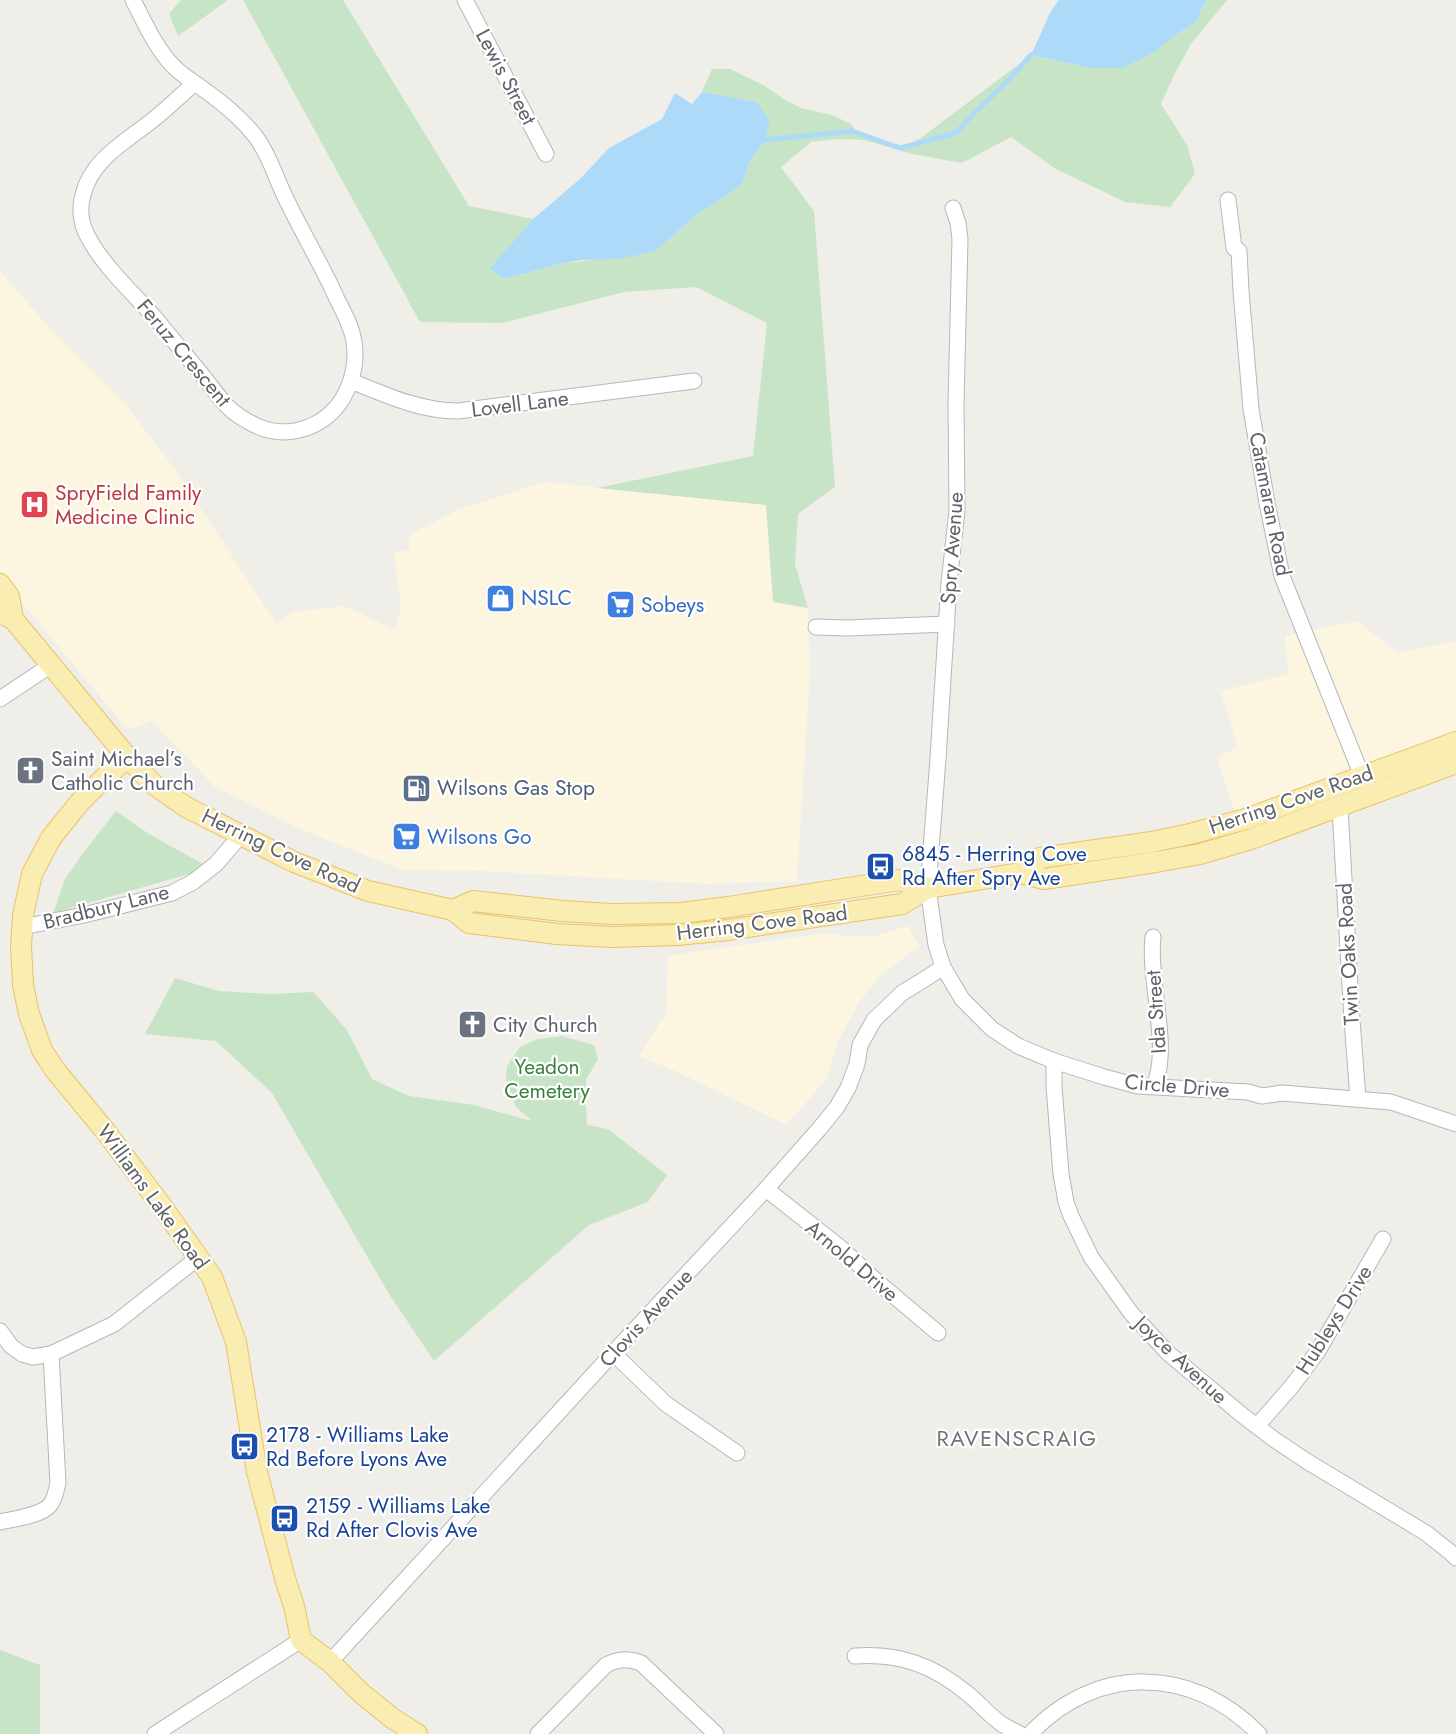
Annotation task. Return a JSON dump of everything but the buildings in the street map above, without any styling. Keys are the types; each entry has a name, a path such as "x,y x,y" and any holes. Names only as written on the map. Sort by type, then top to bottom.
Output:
{"main road":[{"name":"Herring Cove Road","path":"0,584 9,596 6,616 153,784 186,807 294,862 368,891 453,910 473,901 611,914 681,913 899,880 928,888 1020,873 1044,879 1200,854 1340,808 1456,764"},
{"name":"Herring Cove Road","path":"1020,873 1040,858 1152,842 1246,819 1456,742"},
{"name":"Williams Lake Road","path":"128,758 80,802 51,838 32,874 22,927 23,985 29,1014 42,1050 55,1070 106,1132 212,1277 236,1342 257,1472 302,1640"},
{"path":"302,1640 330,1662 361,1693 392,1718 417,1734"}],"street":[{"name":"Feruz Crescent","path":"133,0 160,51 181,73 195,83 240,119 256,137 269,158 280,186 350,327 355,351 351,381 341,402 332,413 320,422 304,429 287,432 259,427 227,406 111,268 86,234 81,203 86,184 92,174 110,152 152,121 195,83"},
{"name":"Lewis Street","path":"465,0 546,154"},
{"name":"Catamaran Road","path":"1228,200 1234,248 1239,251 1251,409 1282,576 1370,796"},
{"name":"Spry Avenue","path":"928,888 949,583 957,511 956,404 960,239 953,208"},
{"name":"Lovell Lane","path":"351,381 418,407 458,411 694,381"},
{"path":"816,627 947,624"},
{"path":"0,699 51,665"},
{"name":"Twin Oaks Road","path":"1340,808 1358,1100"},
{"name":"Bradbury Lane","path":"22,927 84,915 172,892 193,882 216,864 241,835"},
{"name":"Circle Drive","path":"928,888 936,945 943,967 962,999 992,1029 1018,1046 1053,1061 1138,1086 1248,1092 1262,1096 1282,1093 1391,1102 1456,1124"},
{"name":"Ida Street","path":"1153,936 1154,986 1160,1048 1159,1066 1154,1086"},
{"name":"Clovis Avenue","path":"330,1662 766,1189 837,1107 848,1088 857,1064 860,1045 874,1020 902,993 943,967"},
{"name":"Joyce Avenue","path":"1053,1061 1061,1174 1066,1202 1090,1257 1131,1313 1168,1353 1275,1440 1426,1533 1456,1558"},
{"name":"Arnold Drive","path":"766,1189 842,1249 874,1280 938,1333"},
{"name":"Hubleys Drive","path":"1257,1425 1292,1386 1318,1352 1383,1239"},
{"path":"0,1331 11,1346 22,1353 33,1357 51,1354 114,1324 199,1257"},
{"path":"613,1353 666,1404 737,1453"},
{"path":"0,1522 45,1510 51,1504 56,1491 58,1483 51,1354"},
{"path":"155,1734 302,1640"},
{"path":"855,1656 892,1657 926,1666 948,1678 1001,1724 1020,1734"},
{"path":"538,1734 606,1665 623,1659 641,1662 716,1734"},
{"path":"1030,1734 1055,1711 1090,1692 1129,1683 1148,1682 1186,1687 1202,1693 1231,1710 1259,1734"}],"shaded area":[{"path":"0,271 52,331 126,405 174,468 276,623 293,612 345,606 395,630 401,608 394,552 410,550 409,535 457,510 544,482 766,505 773,602 808,608 810,672 797,881 708,884 482,871 402,870 298,828 214,786 152,721 128,730 25,606 0,572"},
{"path":"1358,621 1398,653 1456,641 1456,736 1235,813 1217,758 1238,746 1220,691 1288,674 1285,636"},
{"path":"908,926 919,946 879,977 860,1001 838,1041 827,1078 787,1125 639,1056 666,1013 668,956 824,933 874,936"}],"green space":[{"path":"181,0 228,0 178,36 169,14"},
{"path":"243,0 343,0 469,206 533,219 491,268 504,279 560,264 656,251 697,214 742,184 750,161 765,140 757,102 702,92 712,69 730,69 765,86 801,108 832,115 851,124 858,134 907,147 1031,55 1090,68 1176,35 1196,22 1206,0 1227,0 1191,44 1161,104 1187,145 1195,174 1170,207 1125,202 1054,168 1011,137 962,163 912,154 864,140 837,139 811,142 781,167 814,211 835,487 798,514 795,564 808,608 773,602 766,505 597,488 753,456 767,323 696,287 624,292 502,323 420,322"},
{"path":"116,811 149,834 210,868 53,913 65,879"},
{"name":"Yeadon Cemetery","path":"175,978 219,991 271,994 313,992 347,1030 372,1079 409,1096 474,1105 532,1121 516,1107 506,1079 507,1066 520,1047 538,1039 561,1036 594,1045 598,1059 586,1080 587,1125 608,1129 667,1175 648,1202 589,1225 434,1361 389,1294 272,1093 216,1041 145,1034"},
{"path":"0,1650 40,1665 40,1734 0,1734"}],"water":[{"path":"1059,0 1206,0 1196,22 1156,51 1123,68 1090,68 1031,55 1051,11"},
{"path":"702,92 757,102 770,122 765,140 750,161 742,184 697,214 656,251 618,259 581,260 504,279 490,268 533,219 580,179 609,148 662,119 675,93 692,104"}],"waterway":[{"path":"765,140 852,131 900,148 956,133 1031,55"}],"place":[{"name":"SpryField Family Medicine Clinic","path":"34,505"},
{"name":"NSLC","path":"500,598"},
{"name":"Sobeys","path":"620,605"},
{"name":"Saint Michael’s Catholic Church","path":"30,771"},
{"name":"Wilsons Gas Stop","path":"416,788"},
{"name":"Wilsons Go","path":"406,837"},
{"name":"6845 - Herring Cove Rd After Spry Ave","path":"881,866"},
{"name":"City Church","path":"472,1025"},
{"name":"2178 - Williams Lake Rd Before Lyons Ave","path":"245,1447"},
{"name":"2159 - Williams Lake Rd After Clovis Ave","path":"285,1518"}],"district":[{"name":"RAVENSCRAIG","path":"1017,1438"}]}
